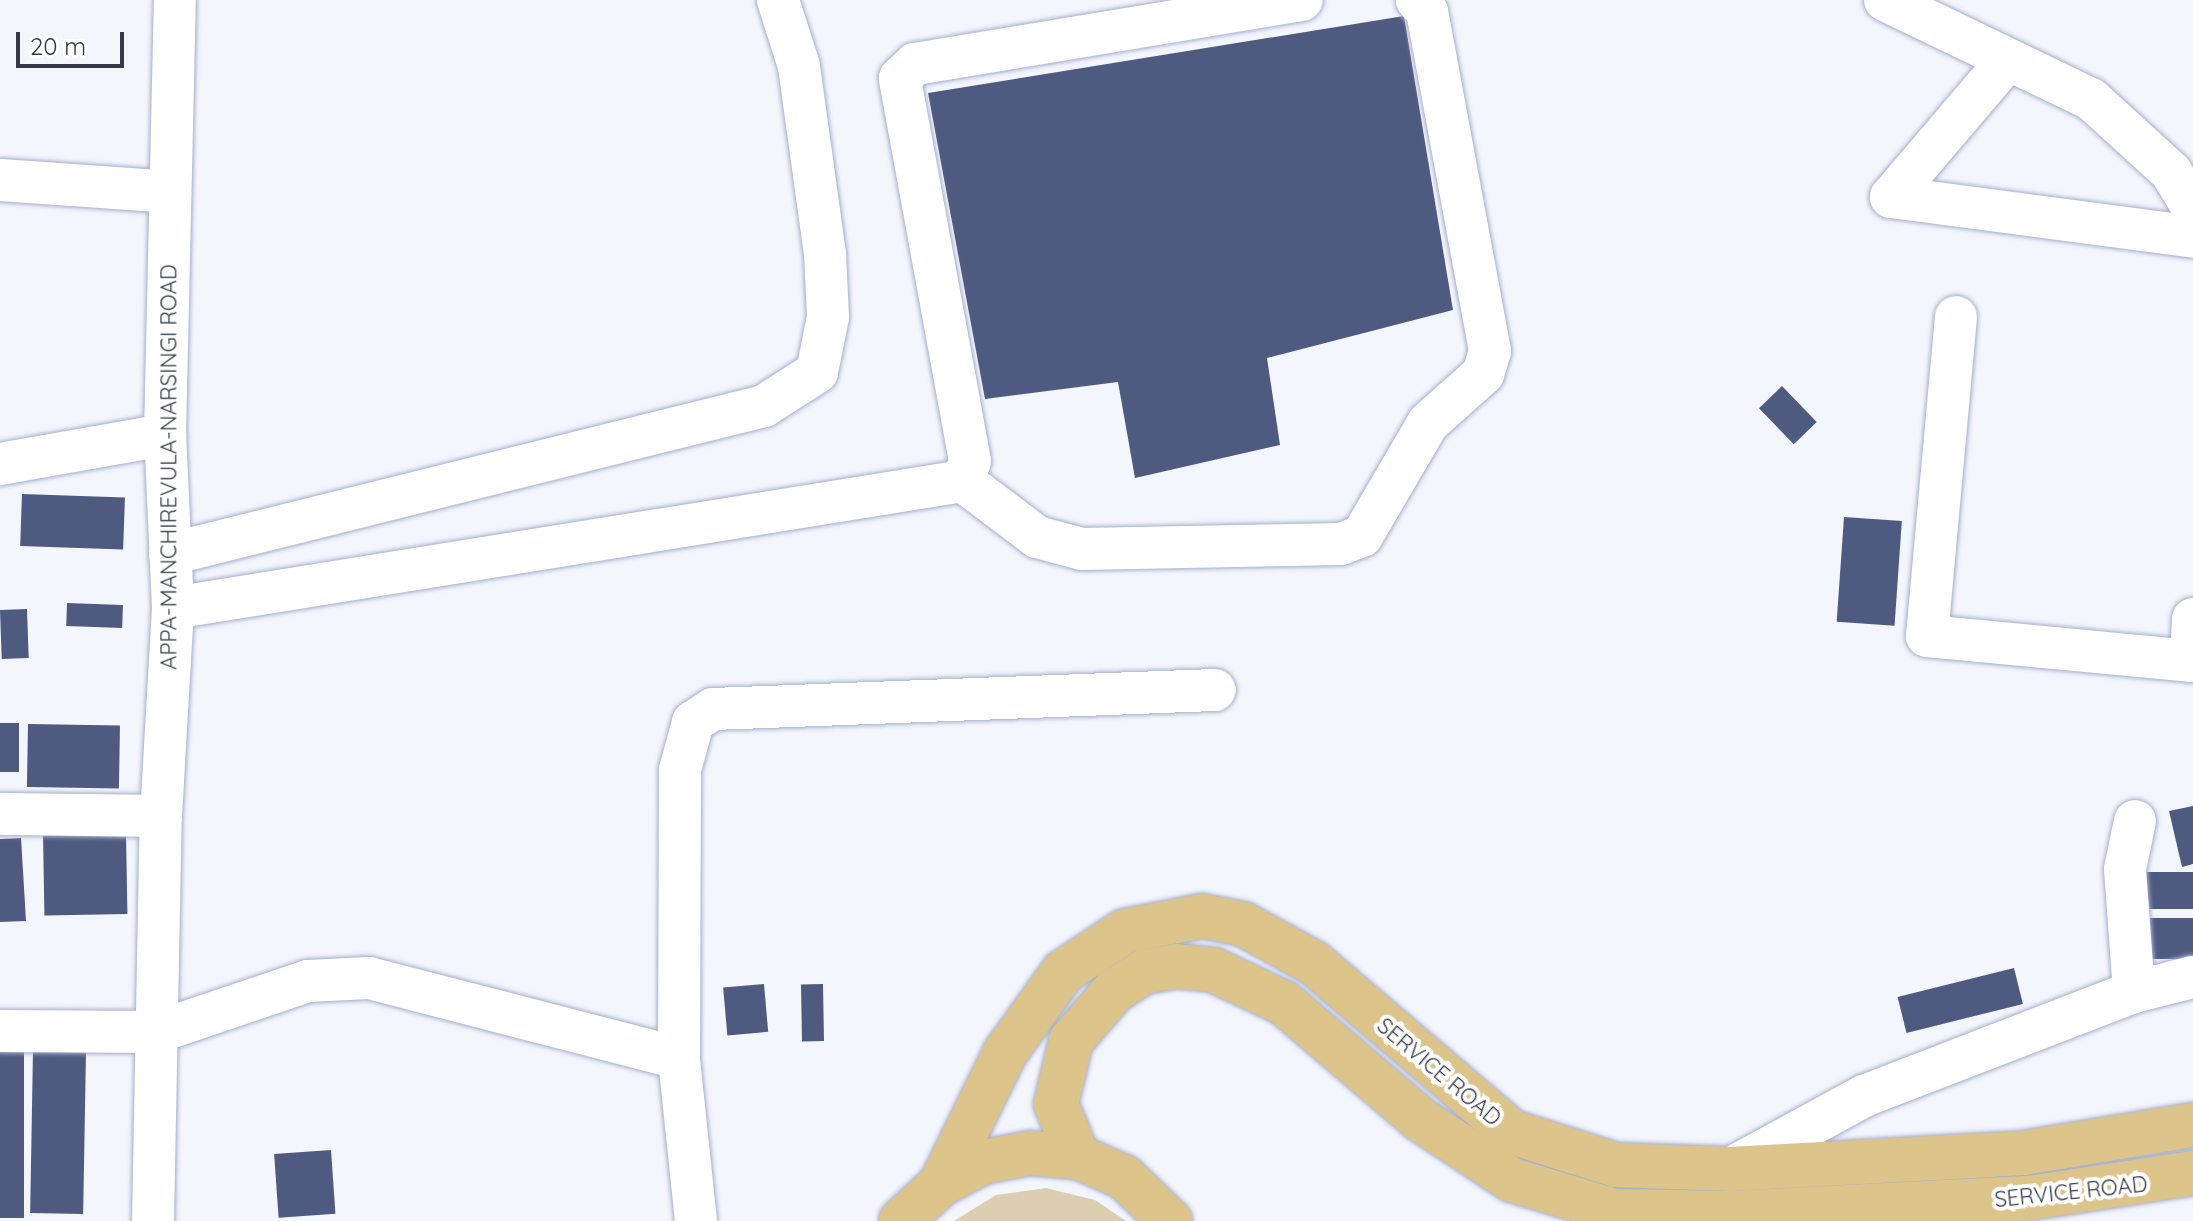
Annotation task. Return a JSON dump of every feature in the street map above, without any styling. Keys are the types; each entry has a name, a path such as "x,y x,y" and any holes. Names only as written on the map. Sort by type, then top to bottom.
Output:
{"main road":[{"name":"SERVICE ROAD","path":"941,1184 1005,1053 1063,972 1125,931 1202,916 1243,924 1314,963 1512,1132 1616,1165 1730,1169 2075,1149 2193,1125"},
{"name":"SERVICE ROAD","path":"1078,1157 1056,1104 1071,1041 1114,991 1143,972 1176,966 1214,970 1263,990 1461,1151 1512,1180 1615,1211 1730,1213 2030,1198 2193,1173"},
{"path":"906,1219 941,1184 983,1162 1030,1153 1078,1157 1124,1177 1170,1221"}],"street":[{"name":"APPA-MANCHIREVULA-NARSINGI ROAD","path":"153,1221 161,816 173,608 165,435 175,0"},
{"path":"170,554 764,406 817,372 828,317 825,254 799,66 778,0"},
{"path":"963,481 970,461 900,78 915,64 1302,0"},
{"path":"173,608 963,481 1037,537 1082,549 1341,544 1362,536 1428,423 1483,374 1490,351 1427,12 1417,0"},
{"path":"1885,0 2005,63 2091,99 2171,172 2193,208"},
{"path":"2005,63 1891,197 2193,237"},
{"path":"0,180 170,192"},
{"path":"1956,317 1927,636 2192,661 2193,619"},
{"path":"0,464 165,435"},
{"path":"696,1221 679,1058 680,770 693,722 713,709 1215,690"},
{"path":"0,814 161,816"},
{"path":"2134,992 2125,869 2135,821"},
{"path":"1730,1169 1864,1096 2134,992 2193,977"},
{"path":"0,1031 157,1032 308,981 369,978 679,1058"}],"shaded area":[{"path":"1046,1188 1095,1200 1126,1221 954,1221 996,1195"}],"building":[{"path":"1404,16 1453,310 1267,358 1280,445 1135,478 1118,382 985,399 928,93"},
{"path":"1782,386 1817,422 1794,444 1759,408"},
{"path":"22,494 125,498 123,550 20,546"},
{"path":"1844,517 1902,521 1895,626 1837,622"},
{"path":"67,603 123,605 122,628 66,626"},
{"path":"27,609 29,658 2,659 0,610"},
{"path":"0,723 19,723 19,772 0,772"},
{"path":"28,724 120,726 119,789 27,787"},
{"path":"2193,806 2193,864 2182,867 2169,811"},
{"path":"126,833 127,914 44,915 43,834"},
{"path":"21,838 26,921 0,922 0,839"},
{"path":"2145,872 2193,872 2193,909 2145,909"},
{"path":"2145,918 2193,918 2193,959 2145,959"},
{"path":"2014,968 2023,1004 1907,1033 1898,997"},
{"path":"764,984 768,1032 727,1035 723,988"},
{"path":"801,984 823,984 824,1041 802,1041"},
{"path":"0,1047 24,1047 24,1218 0,1218"},
{"path":"33,1050 86,1051 83,1214 30,1213"},
{"path":"331,1150 335,1214 279,1218 274,1154"}]}
